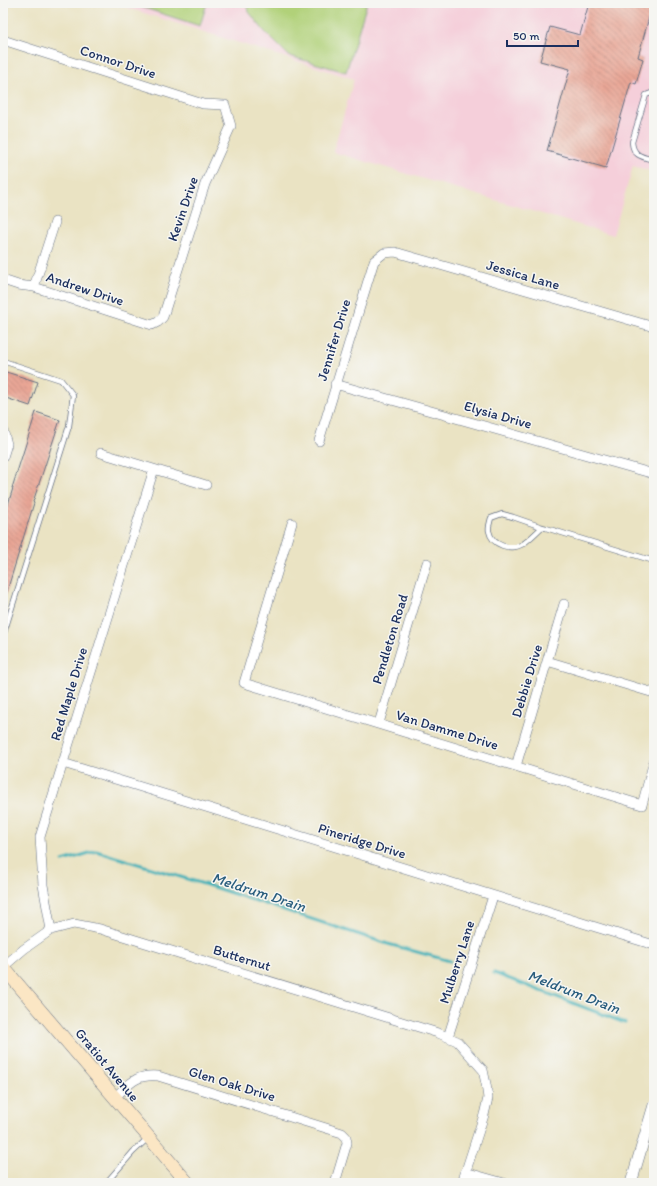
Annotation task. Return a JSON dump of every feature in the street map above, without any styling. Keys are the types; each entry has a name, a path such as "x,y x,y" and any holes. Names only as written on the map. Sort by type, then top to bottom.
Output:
{"main road":[{"name":"Gratiot Avenue","path":"3,967 188,1183"}],"street":[{"name":"Connor Drive","path":"3,40 203,104 225,105"},
{"name":"Kevin Drive","path":"158,322 163,317 205,184 231,126 225,105"},
{"path":"34,287 55,222"},
{"name":"Jessica Lane","path":"384,253 395,252 654,327"},
{"name":"Jennifer Drive","path":"318,440 374,261 384,253"},
{"name":"Andrew Drive","path":"3,280 18,285 34,287 152,325 158,322"},
{"name":"Elysia Drive","path":"335,384 654,474"},
{"path":"3,430 7,444 3,457"},
{"path":"102,453 206,485"},
{"name":"Red Maple Drive","path":"51,930 43,885 40,837 154,469"},
{"name":"Van Damme Drive","path":"292,523 244,683 642,804 654,761"},
{"name":"Pendleton Road","path":"379,723 427,563"},
{"name":"Debbie Drive","path":"516,766 564,604"},
{"path":"547,661 654,693"},
{"name":"Pineridge Drive","path":"63,763 654,945"},
{"name":"Mulberry Lane","path":"448,1037 493,896"},
{"name":"Butternut","path":"3,967 24,949 51,930 74,924 100,929 457,1041 483,1070 488,1098 462,1183"},
{"name":"Glen Oak Drive","path":"114,1098 141,1076 158,1076 342,1133 346,1137 347,1143 335,1183"},
{"path":"631,1183 654,1105"},
{"path":"465,1172 504,1183"}],"lane":[{"path":"654,92 646,95 632,142 632,149 641,157 654,160"},
{"path":"3,361 61,380 73,396 69,426 3,636"},
{"path":"542,527 522,544 512,548 502,546 492,538 488,530 491,518 502,514 513,516 542,527 654,560"},
{"path":"106,1183 133,1152 148,1138"}],"shaded area":[{"path":"112,3 654,3 654,172 633,166 613,235 333,152 354,79"}],"green space":[{"path":"133,3 207,3 200,26 135,5"},
{"path":"245,3 367,3 346,72 289,56 265,32 249,12"}],"building":[{"path":"589,3 653,3 638,57 643,59 636,84 631,82 606,168 547,151 570,69 540,61 550,27 580,35"},
{"path":"3,371 38,382 30,406 3,397"},
{"path":"36,412 60,420 33,502 34,503 5,598 3,597 3,521"}],"waterway":[{"name":"Meldrum Drain","path":"63,861 96,851 210,886 388,944 450,961"},
{"name":"Meldrum Drain","path":"494,973 625,1023"}]}
